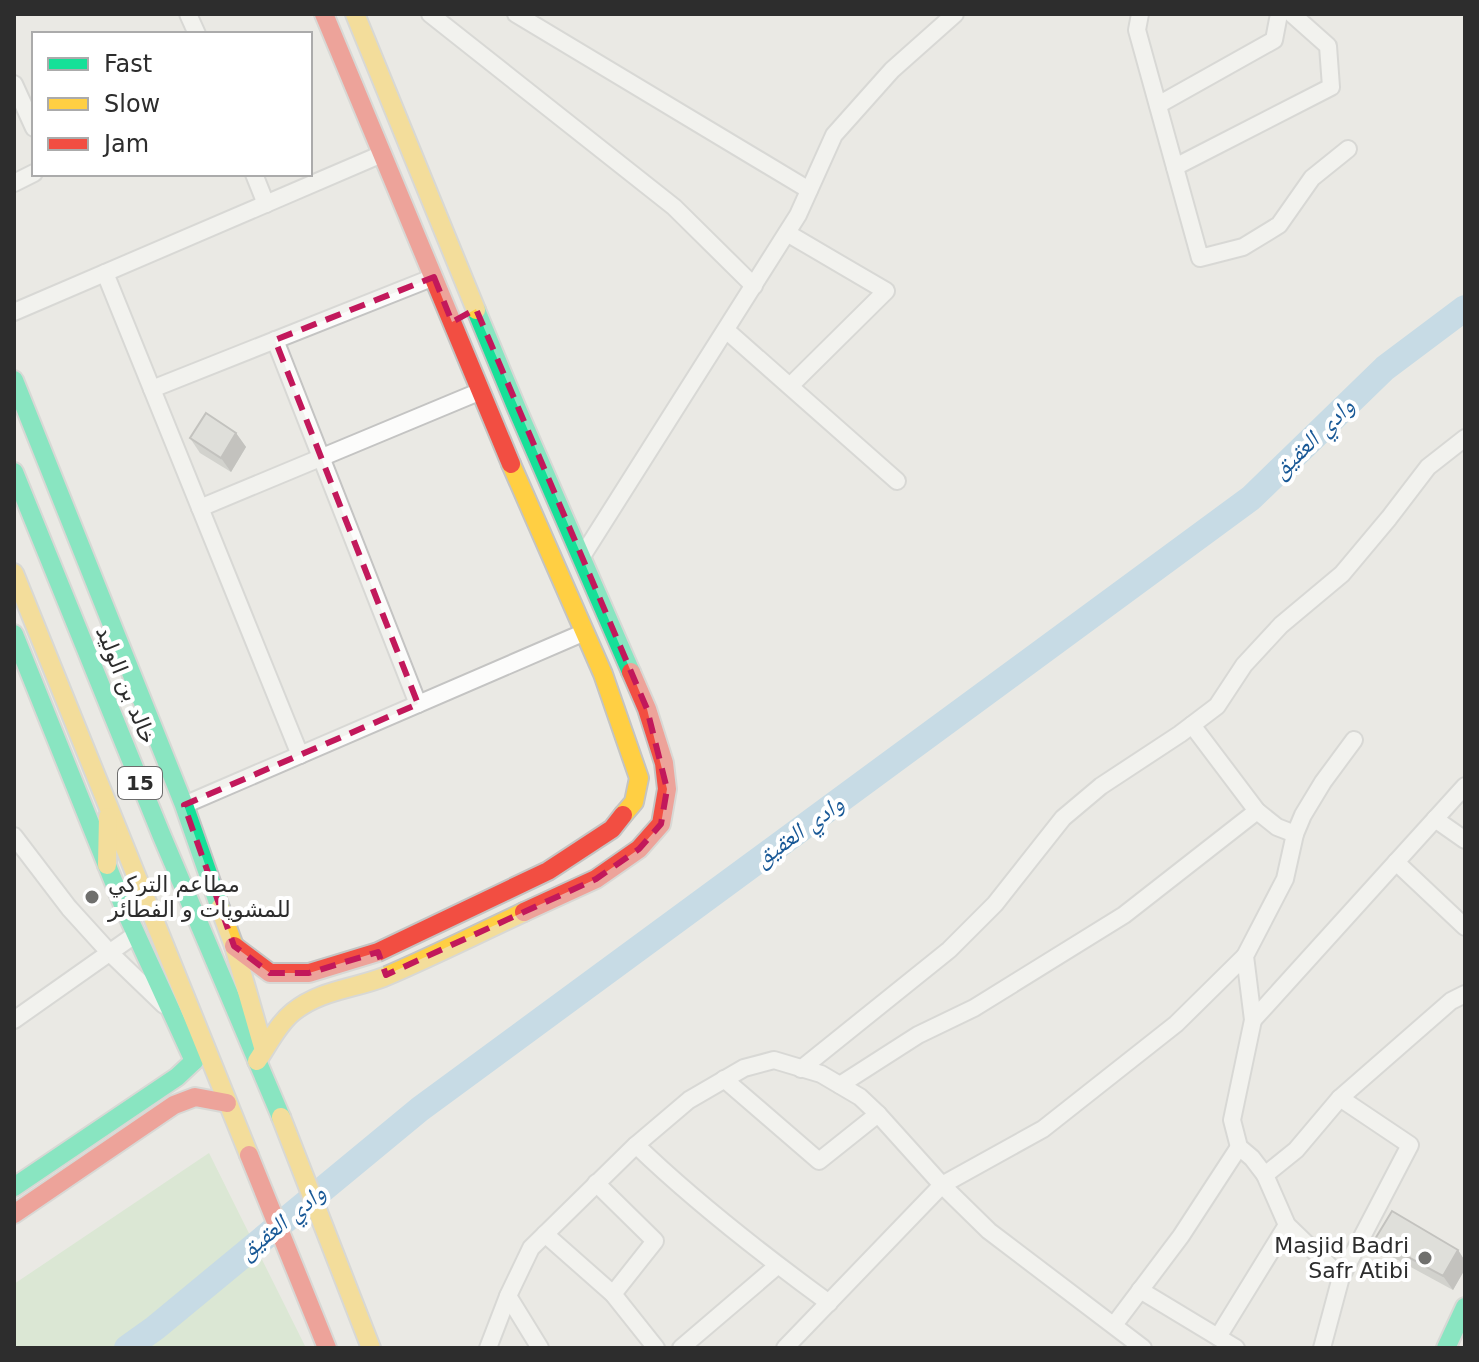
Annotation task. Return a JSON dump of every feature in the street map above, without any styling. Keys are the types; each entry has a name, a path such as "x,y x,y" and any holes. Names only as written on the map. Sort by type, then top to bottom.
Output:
{"main road":[{"path":"234,946 270,973 309,973 378,952 548,871 612,829 634,802 639,778 603,674 324,14"},
{"path":"260,1055 291,1013 307,1002 331,991 386,975 596,879 639,849 661,824 667,789 664,763 647,709 517,409 355,14"},
{"path":"14,380 184,805 234,946 260,1055"},
{"name":"خالد بن الوليد","path":"14,472 161,834 260,1055 269,1086 371,1348"},
{"name":"15","path":"14,573 327,1348"},
{"path":"14,634 136,934 194,1061"},
{"path":"107,865 109,809"},
{"path":"378,952 386,975"},
{"path":"14,1187 160,1089 194,1061 202,1040"},
{"path":"14,1214 174,1105 195,1097 229,1107"},
{"path":"1446,1348 1465,1307"}],"street":[{"path":"430,14 674,207 754,286"},
{"path":"516,14 809,190"},
{"path":"581,558 798,215 834,135 892,70 955,14"},
{"path":"1140,14 1137,30 1200,258 1243,247 1279,225 1312,178 1348,149"},
{"path":"1158,105 1274,40 1279,14"},
{"path":"1175,167 1331,87 1328,46 1292,14"},
{"path":"14,84 32,124"},
{"path":"14,312 382,154"},
{"path":"14,183 32,174"},
{"path":"255,176 266,204"},
{"path":"787,233 886,291 790,386"},
{"path":"105,273 300,755"},
{"path":"152,389 434,277"},
{"path":"452,322 476,309"},
{"path":"726,330 897,481"},
{"path":"275,340 418,704"},
{"path":"200,508 481,391"},
{"path":"801,1069 949,950 995,904 1063,818 1101,786 1217,706 1244,665 1281,625 1342,574 1428,467 1465,438"},
{"path":"184,805 585,632"},
{"path":"1192,725 1257,811 1277,827 1295,834"},
{"path":"785,1348 942,1185 1043,1129 1176,1024 1245,956 1285,879 1295,834 1303,815 1354,740"},
{"path":"1253,1020 1465,786"},
{"path":"840,1085 918,1035 974,1008 1124,915 1257,811"},
{"path":"1435,819 1465,840"},
{"path":"14,836 69,908 109,952 173,1013"},
{"path":"1396,862 1465,927"},
{"path":"14,1020 136,934"},
{"path":"1245,956 1253,1020 1232,1120 1239,1147 1265,1175 1287,1225 1341,1277"},
{"path":"1265,1175 1296,1150 1340,1098 1451,1001 1465,994"},
{"path":"488,1348 531,1248 636,1145 689,1100 744,1068 774,1060 821,1074 860,1097 989,1231 1143,1348"},
{"path":"724,1079 819,1161 878,1114"},
{"path":"1322,1348 1341,1277 1410,1145 1340,1098"},
{"path":"636,1145 674,1182 777,1266 829,1303"},
{"path":"1114,1325 1181,1236 1239,1147"},
{"path":"596,1183 655,1241 613,1294"},
{"path":"1218,1337 1287,1225"},
{"path":"545,1234 613,1294 656,1348"},
{"path":"681,1348 777,1266"},
{"path":"1140,1290 1236,1348"},
{"path":"508,1296 540,1348"}],"highlighted area":[{"path":"434,277 452,322 476,309 647,709 667,789 661,824 639,849 596,879 386,975 378,952 309,973 270,973 234,946 184,805 418,704 275,340"}],"green space":[{"path":"209,1153 306,1348 14,1348 14,1284"}],"building":[{"path":"206,413 236,433 221,458 190,438"},
{"path":"1392,1211 1458,1250 1443,1276 1375,1239"}],"waterway":[{"name":"وادي العقيق","path":"127,1348 420,1109 1251,498 1385,368 1465,308"}],"traffic: fast":[{"path":"476,310 631,672"},
{"path":"14,380 184,805 220,908"},
{"path":"14,472 161,834 281,1117"},
{"path":"14,634 125,910 194,1061"},
{"path":"14,1187 177,1077 194,1061 199,1049"},
{"path":"1446,1348 1465,1307"}],"traffic: slow":[{"path":"355,14 476,310"},
{"path":"511,464 603,674 639,778 634,802 623,815"},
{"path":"14,573 249,1155"},
{"path":"107,865 108,817"},
{"path":"220,908 263,1047"},
{"path":"257,1061 283,1022 303,1005 325,994 384,977 524,912"},
{"path":"281,1117 371,1348"}],"traffic: jam":[{"path":"324,14 511,464"},
{"path":"524,912 596,879 639,849 661,824 667,789 664,763 647,709 631,672"},
{"path":"234,946 270,973 309,973 378,952 548,871 612,829 623,815"},
{"path":"14,1214 174,1105 195,1097 227,1103"},
{"path":"249,1155 327,1348"}],"place":[{"name":"مطاعم التركي للمشويات و الفطائر","path":"92,897"},
{"name":"Masjid Badri Safr Atibi","path":"1425,1258"}]}
